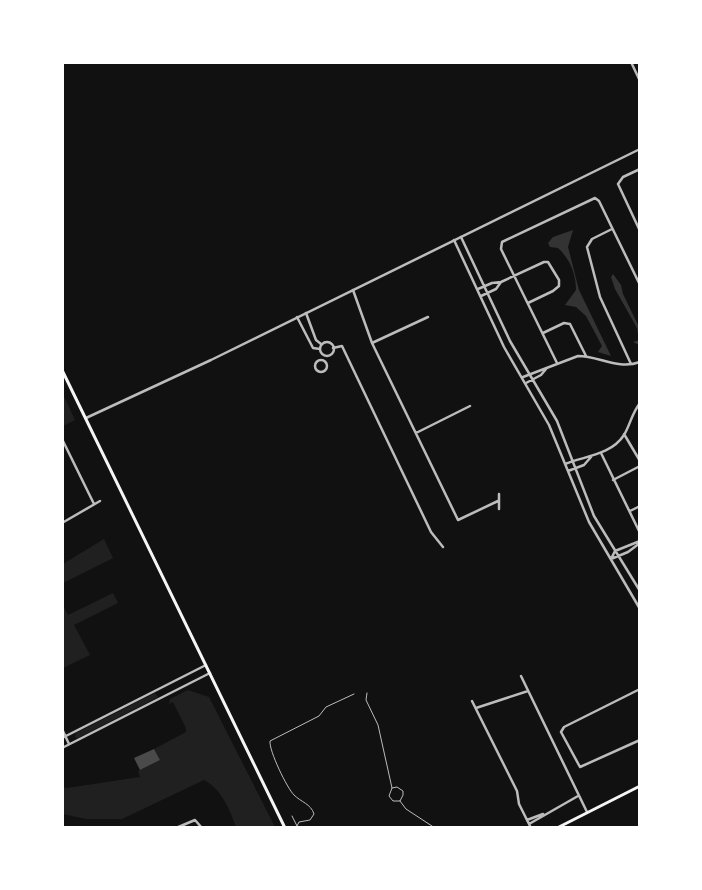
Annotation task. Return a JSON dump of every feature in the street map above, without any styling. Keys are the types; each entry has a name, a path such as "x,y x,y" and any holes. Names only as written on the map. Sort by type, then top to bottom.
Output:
{"main road":[{"path":"62,370 285,828"},
{"path":"557,828 640,786"}],"street":[{"path":"631,62 640,81"},
{"path":"86,418 306,313 640,149"},
{"path":"640,169 623,177 618,184 640,231"},
{"path":"557,363 501,249 502,242 595,198 640,285"},
{"path":"612,229 592,239 586,247 600,296 631,364"},
{"path":"460,237 510,341 557,421 594,516 640,591"},
{"path":"454,240 504,347 550,425 583,509 640,608"},
{"path":"478,289 492,283 501,282 544,262 548,262 553,267 559,280 557,288 528,303"},
{"path":"481,296 496,289 501,282"},
{"path":"353,290 372,343 458,520 498,501"},
{"path":"306,313 316,340 322,344 329,342 333,348"},
{"path":"297,317 314,348 320,349 325,355"},
{"path":"372,343 428,318"},
{"path":"543,333 564,323 570,324 586,356"},
{"path":"320,349 322,344"},
{"path":"333,348 342,346 430,532 444,547"},
{"path":"325,355 330,354 333,348"},
{"path":"323,361 325,355"},
{"path":"523,377 571,358 586,356 614,364 640,362"},
{"path":"318,361 323,361 327,368 319,372 315,364 318,361"},
{"path":"526,383 541,375 546,369"},
{"path":"566,464 600,453 617,443 624,434 633,412 640,403"},
{"path":"416,433 470,406"},
{"path":"624,434 640,461"},
{"path":"62,439 94,504"},
{"path":"600,453 640,533"},
{"path":"568,471 584,465 590,457"},
{"path":"613,480 640,466"},
{"path":"499,494 499,509"},
{"path":"62,524 100,500"},
{"path":"629,511 640,506"},
{"path":"611,560 615,551 640,542"},
{"path":"611,560 640,542"},
{"path":"64,737 206,666"},
{"path":"62,748 210,673"},
{"path":"521,676 586,812"},
{"path":"640,689 564,727 561,732 575,762 580,767 640,740"},
{"path":"476,708 528,691"},
{"path":"472,702 517,791 531,828"},
{"path":"62,729 64,737 69,744"},
{"path":"527,820 578,796"},
{"path":"529,824 543,814"},
{"path":"176,828 195,820 202,828"},
{"path":"636,827 640,826"}],"lane":[{"path":"366,693 366,700 378,725 392,788 389,793 390,798 395,802 400,801 404,796 403,791 397,787 392,788"},
{"path":"292,816 298,826 299,822 313,818 312,810 292,792 272,751 270,741 319,716 326,707 354,694"},
{"path":"400,801 406,809 435,828"}],"shaded area":[{"path":"573,230 568,247 579,290 611,356 598,352 602,346 586,316 576,307 565,305 576,290 575,278 569,262 562,252 558,248 550,247 548,243 553,237"},
{"path":"613,274 621,285 623,294 639,327 639,340 637,328 615,289 611,277"},
{"path":"63,394 75,420 62,426"},
{"path":"104,539 113,558 63,583 63,564"},
{"path":"113,593 118,603 74,625 90,655 63,668 63,605 68,615"},
{"path":"188,690 209,697 275,827 236,827 228,806 220,794 204,780 122,819 86,819 63,814 62,787 67,788 140,777 138,771 160,760 154,749 186,732 186,728 173,702 169,704 170,699"},
{"path":"155,693 158,697 78,738 75,737 76,733"}],"building":[{"path":"154,749 160,760 140,770 134,758"}]}
